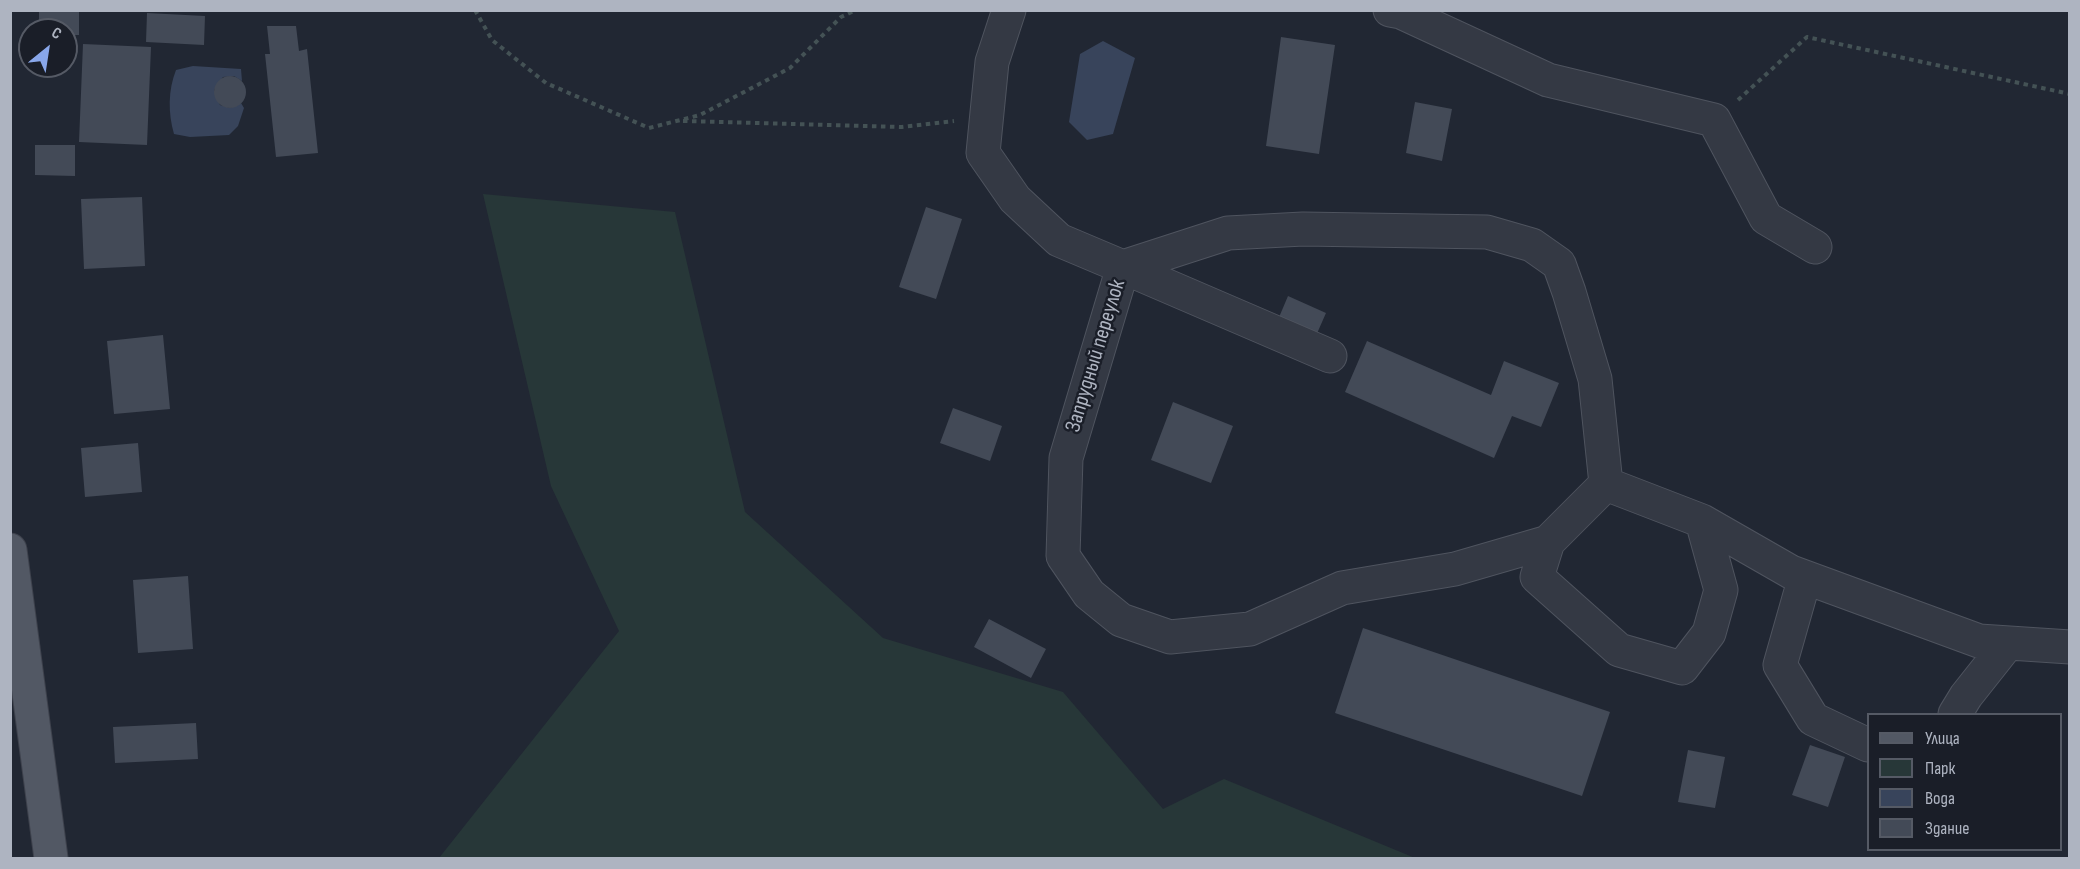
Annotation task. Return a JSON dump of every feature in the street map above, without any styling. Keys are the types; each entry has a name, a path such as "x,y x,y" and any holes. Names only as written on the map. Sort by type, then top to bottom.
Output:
{"main road":[{"path":"10,550 15,605 51,858"}],"lane":[{"name":"Запрудный переулок","path":"1009,10 992,62 983,153 1015,199 1059,240 1123,267 1066,458 1063,556 1089,594 1121,620 1170,637 1250,629 1342,588 1455,569 1548,542"},
{"path":"1390,10 1401,12 1548,80 1714,120 1766,218 1815,247"},
{"path":"1123,267 1228,233 1239,232 1303,229 1487,232 1532,245 1559,264 1569,292 1595,379 1606,484"},
{"path":"1123,267 1330,356"},
{"path":"1606,484 1702,521 1791,572 1979,640 2070,647"},
{"path":"1606,484 1548,542 1537,577 1619,650 1682,668 1709,633 1721,590 1702,521"},
{"path":"1805,577 1780,665 1813,719 1867,744"},
{"path":"1956,713 1966,696 2008,643"}],"path":[{"path":"475,10 492,40 546,83 649,128 700,115 790,68 841,17 856,10"},
{"path":"1714,120 1807,37 2070,94"},
{"path":"677,121 902,127 956,121 988,105"}],"green space":[{"path":"483,194 675,212 745,512 883,638 1063,692 1163,809 1224,779 1415,858 439,858 619,631 551,486"}],"water":[{"path":"1103,41 1135,58 1113,134 1087,140 1069,122 1080,54"},
{"path":"193,66 241,69 242,81 234,76 223,77 214,90 220,105 230,108 241,103 244,108 238,126 229,135 190,137 174,134 170,102 171,85 176,70"}],"building":[{"path":"39,10 79,10 79,35 78,18 39,18"},
{"path":"147,13 205,16 204,45 146,42"},
{"path":"267,26 296,26 299,51 307,49 318,153 276,157 265,54 270,54"},
{"path":"1281,37 1335,45 1319,154 1266,146"},
{"path":"83,44 151,47 147,145 79,142"},
{"path":"230,76 241,81 246,92 241,103 230,108 219,103 214,92 219,81"},
{"path":"1415,102 1452,109 1442,161 1406,153"},
{"path":"35,145 75,145 75,176 35,175"},
{"path":"142,197 145,266 84,269 81,199"},
{"path":"926,207 962,219 936,299 899,287"},
{"path":"1288,296 1326,313 1315,338 1277,322"},
{"path":"163,335 170,409 114,414 107,341"},
{"path":"1367,341 1491,395 1504,361 1559,383 1541,427 1512,416 1494,458 1345,392"},
{"path":"1173,402 1233,426 1211,483 1151,460"},
{"path":"953,408 1002,426 990,461 940,443"},
{"path":"138,443 142,492 85,497 81,448"},
{"path":"188,576 193,649 138,653 133,580"},
{"path":"989,619 1046,649 1031,678 974,647"},
{"path":"1363,628 1610,712 1582,796 1335,713"},
{"path":"196,723 198,759 115,763 113,727"},
{"path":"1810,745 1845,757 1828,807 1792,795"},
{"path":"1688,750 1725,757 1715,808 1678,802"}]}
